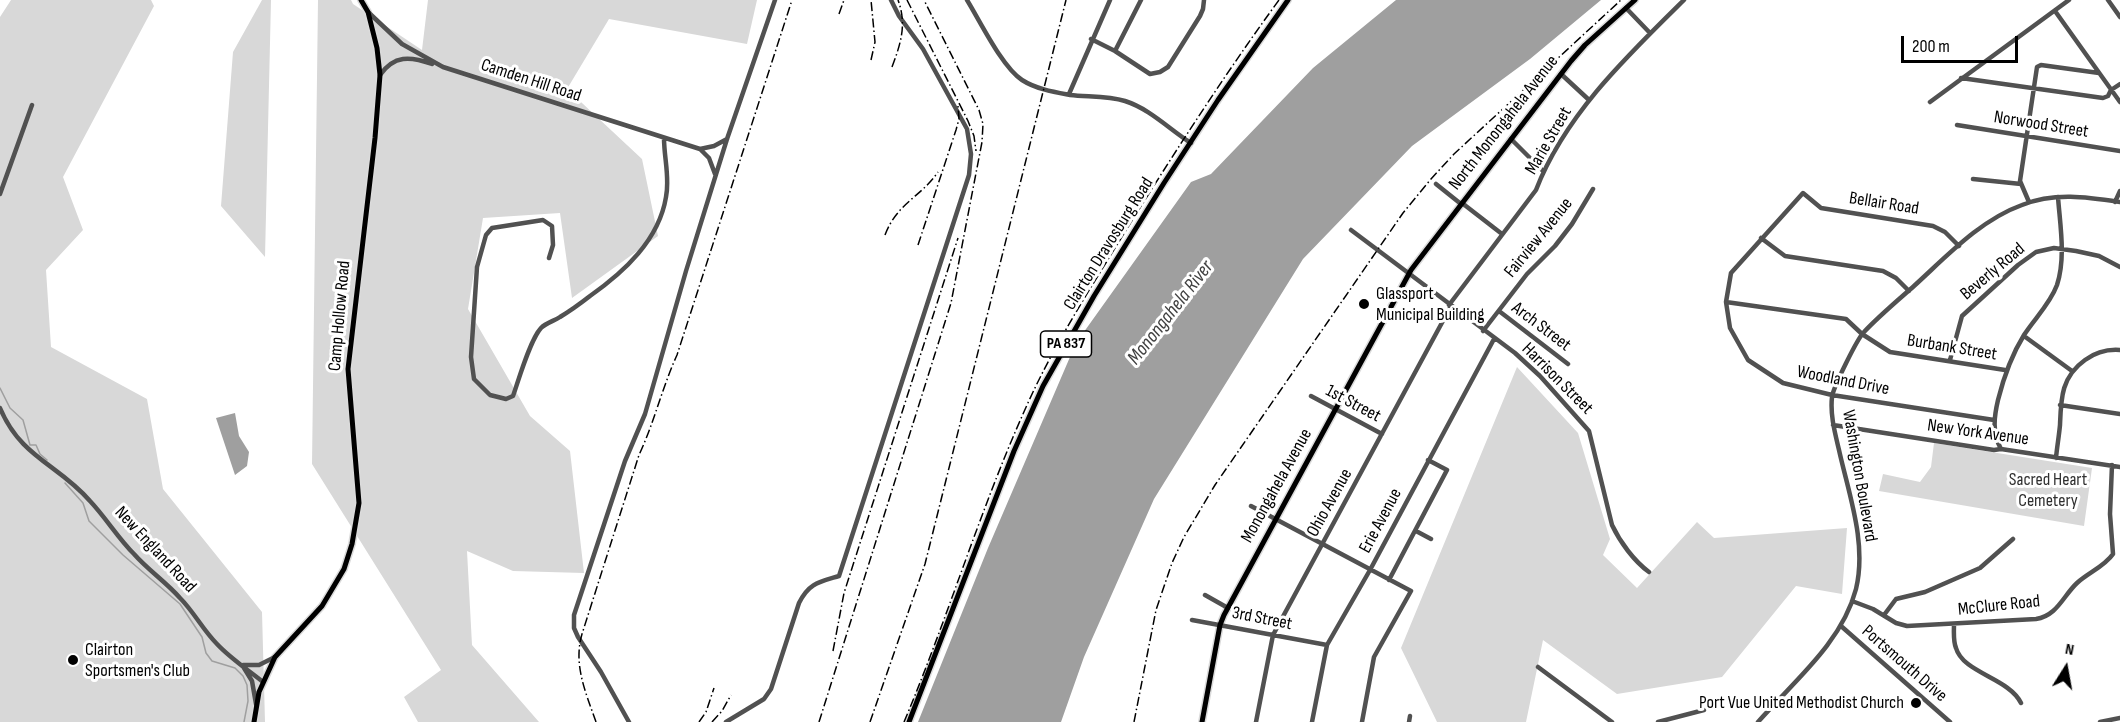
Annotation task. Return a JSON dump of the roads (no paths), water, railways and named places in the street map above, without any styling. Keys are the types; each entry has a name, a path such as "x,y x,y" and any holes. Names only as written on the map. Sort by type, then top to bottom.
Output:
{"main road":[{"name":"Camp Hollow Road","path":"263,682 275,657 312,619 327,599 344,569 352,544 359,503 348,369 375,138 380,75 368,12 361,0"},
{"name":"Clairton Dravosburg Road","path":"909,722 1007,470 1043,386 1094,296 1191,143 1288,0"},
{"name":"North Monongahela Avenue","path":"1409,275 1461,204 1585,45 1635,0"},
{"name":"Monongahela Avenue","path":"1202,722 1220,625 1409,275"},
{"path":"254,722 256,704 263,682"}],"street":[{"path":"629,722 602,672 578,637 574,628 574,615 625,461 645,414 716,176 775,0"},
{"path":"726,722 764,699 771,689 805,590 839,576 969,175 971,154 967,129 923,49 899,16 891,0"},
{"path":"967,0 1014,73 1036,87 1069,94 1126,101 1143,109 1191,143"},
{"path":"1069,94 1091,39 1110,0"},
{"path":"1115,51 1141,0"},
{"path":"1091,39 1115,51 1150,74 1160,72 1168,67 1200,16 1204,0"},
{"name":"Marie Street","path":"1450,305 1536,190 1544,171 1588,99 1683,0"},
{"path":"1930,102 2069,0"},
{"path":"2108,0 2120,17"},
{"path":"1626,8 1650,33"},
{"path":"2055,11 2120,102"},
{"name":"Camden Hill Road","path":"368,12 402,44 442,67 700,149"},
{"path":"380,75 392,62 402,57 418,59 442,67"},
{"path":"2029,202 2021,184 2037,67 2041,65 2099,73"},
{"path":"1562,74 1588,99"},
{"path":"1961,78 2103,98 2109,96 2111,90 2120,84"},
{"path":"0,194 32,105"},
{"name":"Norwood Street","path":"1958,125 2120,151"},
{"path":"549,258 553,246 552,226 543,220 492,228 486,235 477,267 471,357 474,379 490,395 506,399 513,396 535,337 541,328 561,317 607,284 638,255 650,238 659,223 667,197 664,138"},
{"path":"716,176 708,158 700,149 714,146 728,139"},
{"path":"1511,139 1544,171"},
{"path":"1973,179 2021,184"},
{"path":"1436,184 1502,234"},
{"name":"Fairview Avenue","path":"1483,331 1527,274 1555,246 1572,224 1593,189"},
{"path":"2117,202 2120,191"},
{"name":"Woodland Drive","path":"1803,193 1731,273 1726,302 1730,328 1748,360 1783,383 1832,395 1994,420"},
{"name":"Bellair Road","path":"1803,193 1821,208 1933,226 1944,232 1959,246"},
{"path":"2001,449 1996,437 1994,420 2005,370 2058,282 2062,249 2058,197"},
{"name":"Washington Boulevard","path":"1758,722 1841,626 1852,601 1858,574 1858,532 1833,425 1832,395 1862,334 1959,246 1994,219 2029,202 2058,197 2088,197 2117,202"},
{"name":"Harrison Street","path":"1351,230 1515,353 1540,376 1589,431 1612,525 1616,534 1649,573"},
{"path":"1761,238 1785,256 1883,271 1896,278 1909,291"},
{"name":"Beverly Road","path":"1950,360 1959,322 1967,311 2030,256 2046,249 2062,249 2089,253 2120,267"},
{"name":"Burbank Street","path":"1726,302 1846,319 1862,334 1890,352 2005,370"},
{"name":"Ohio Avenue","path":"1256,722 1273,635 1450,305"},
{"name":"Arch Street","path":"1498,311 1568,364"},
{"path":"2024,336 2072,371"},
{"name":"Erie Avenue","path":"1312,722 1327,645 1370,570 1494,339"},
{"path":"2056,458 2062,390 2072,371 2095,353 2120,350"},
{"name":"1st Street","path":"1311,396 1382,434"},
{"path":"2060,405 2120,414"},
{"name":"New England Road","path":"0,408 23,445 62,475 90,501 132,553 183,601 218,645 263,682"},
{"name":"New York Avenue","path":"1833,425 2120,467"},
{"path":"1389,580 1447,470 1428,460"},
{"name":"McClure Road","path":"1852,601 1896,623 1907,626 2046,617 2057,608 2077,583 2116,555 2110,514 2112,465"},
{"path":"1251,506 1411,591 1374,657 1362,722"},
{"path":"1416,531 1431,539"},
{"path":"1884,615 1896,599 1925,592 1980,568 2013,539"},
{"name":"3rd Street","path":"1205,595 1228,608"},
{"name":"3rd Street","path":"1192,620 1327,645"},
{"path":"1954,624 1954,644 1961,658 2013,691 2021,703"},
{"name":"Portsmouth Drive","path":"1841,626 1950,722"},
{"path":"256,704 252,681 243,665 259,665 275,657"},
{"path":"1538,667 1612,722"},
{"path":"1658,722 1704,710"},
{"path":"1409,722 1410,716"},
{"path":"2100,722 2120,718"}],"water":[{"name":"Monongahela River","path":"1396,0 1601,0 1530,59 1412,146 1303,259 1154,499 1084,657 1061,722 918,722 988,548 1076,343 1191,182 1211,174 1313,68"},
{"path":"235,413 239,436 249,452 247,466 235,475 216,418"}],"waterway":[{"path":"0,388 10,408 23,420 30,445 36,445 40,454 47,460"},
{"path":"65,483 83,503 89,521 123,555 180,604 202,637 206,653 212,661 235,668 243,676 247,685 248,701 244,722"}],"railway":[{"path":"596,722 580,668 582,634 639,455 677,355 792,0"},
{"path":"839,14 844,0"},
{"path":"871,0 875,42 871,60"},
{"path":"892,67 902,34 902,17 898,0"},
{"path":"907,0 968,121 974,136 976,151"},
{"path":"819,722 951,303 982,142 983,124 979,110 924,0"},
{"path":"870,722 925,564 1066,0"},
{"path":"904,722 937,640 998,473 1043,371 1078,308 1164,169 1279,0"},
{"path":"1134,722 1156,610 1172,563 1184,537 1215,485 1403,213 1431,179 1454,154 1621,0"},
{"path":"918,245 956,130 959,119 958,106"},
{"path":"885,235 896,215 938,172"},
{"path":"833,651 844,593 958,238"},
{"path":"699,722 706,712 714,688"},
{"path":"712,722 722,711 731,695"}],"place":[{"name":"Glassport Municipal Building","path":"1364,304"},
{"name":"Clairton Sportsmen's Club","path":"73,660"},
{"name":"Port Vue United Methodist Church","path":"1916,703"}],"park label":[{"name":"Sacred Heart Cemetery","path":"2048,490"}]}
